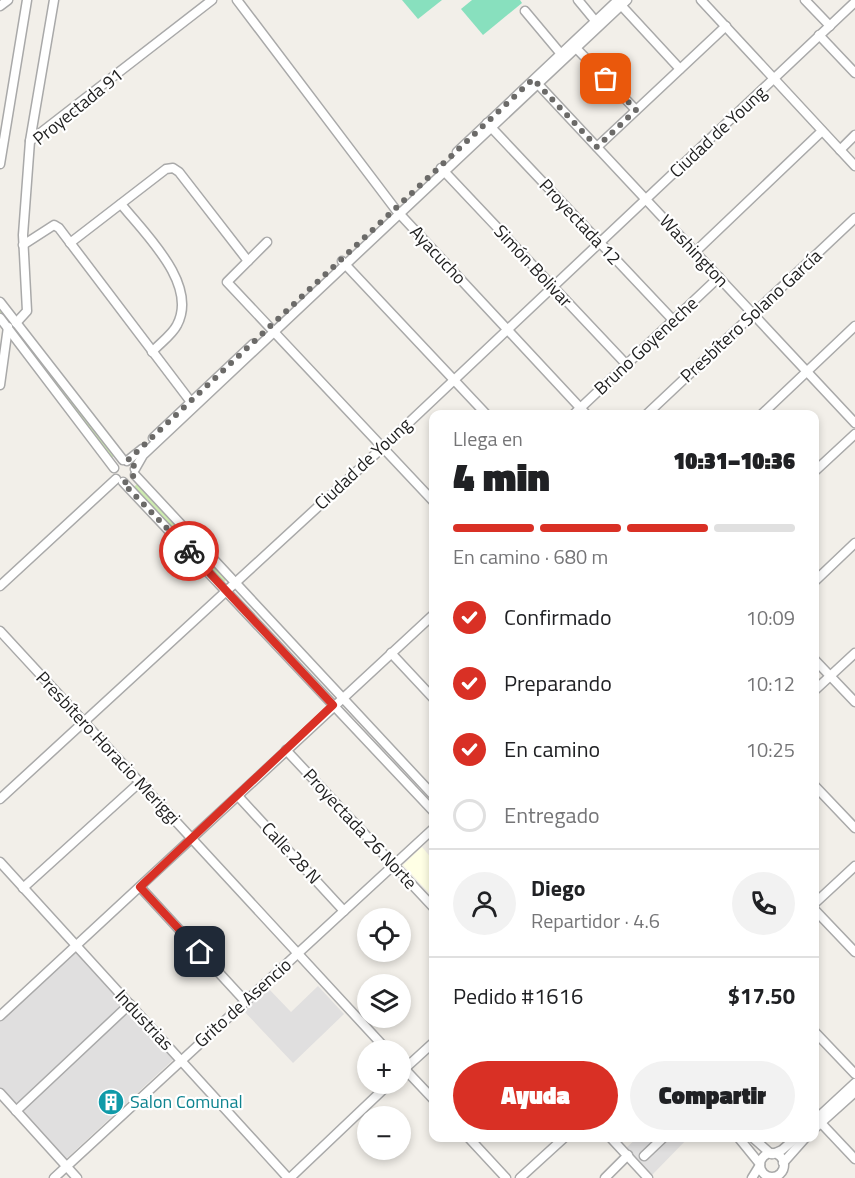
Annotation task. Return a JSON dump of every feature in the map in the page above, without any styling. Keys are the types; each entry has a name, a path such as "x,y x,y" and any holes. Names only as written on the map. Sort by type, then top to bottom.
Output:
{"street":[{"path":"0,6 9,0"},
{"path":"0,164 27,0"},
{"path":"30,141 54,0"},
{"name":"Proyectada 91","path":"12,325 27,311 23,245 30,141 212,0"},
{"name":"Ayacucho","path":"237,0 398,212 507,329 578,410"},
{"path":"578,0 597,24"},
{"path":"701,0 855,166"},
{"path":"805,0 830,26"},
{"path":"114,468 192,404 620,2 680,69"},
{"name":"Ciudad de Young","path":"0,799 382,448 855,2"},
{"path":"525,11 561,54"},
{"path":"597,147 726,26"},
{"path":"819,35 855,73"},
{"path":"535,82 561,54 574,46"},
{"path":"574,46 636,110"},
{"name":"Washington","path":"535,82 855,423"},
{"name":"Proyectada 12","path":"489,125 673,320"},
{"path":"694,252 822,131"},
{"path":"840,150 855,135"},
{"path":"70,243 166,169 173,168 179,172 248,261"},
{"name":"Simón Bolivar","path":"443,169 626,364"},
{"path":"121,204 172,269 179,283 179,322 152,352"},
{"name":"Presbítero Solano García","path":"650,410 855,218"},
{"path":"23,245 54,225 192,404"},
{"path":"267,242 228,282 429,497"},
{"path":"344,263 482,410"},
{"name":"Bruno Goyeneche","path":"582,410 626,364 719,277"},
{"path":"0,302 12,325 114,468 120,481 226,590 429,807"},
{"path":"0,318 12,325 125,461 233,583 429,791"},
{"path":"0,385 12,325"},
{"path":"766,410 855,326"},
{"path":"0,586 120,481 130,481 143,455 192,404"},
{"path":"819,467 855,434"},
{"path":"819,577 855,543"},
{"path":"0,1016 192,840 333,705 429,619"},
{"name":"Presbítero Horacio Meriggi","path":"0,630 378,1040"},
{"path":"391,653 429,694"},
{"path":"819,687 855,653"},
{"path":"819,664 855,702"},
{"name":"Proyectada 26 Norte","path":"286,750 429,903"},
{"path":"23,888 139,783"},
{"path":"819,790 855,828"},
{"name":"Calle 28 N","path":"238,796 344,911"},
{"name":"Grito de Asencio","path":"54,1178 429,833"},
{"name":"Industrias","path":"0,862 289,1178"},
{"path":"819,899 855,866"},
{"path":"140,887 245,1001"},
{"path":"819,914 855,952"},
{"path":"16,1111 130,1004"},
{"path":"819,1036 855,1074"},
{"path":"411,1061 429,1046"},
{"path":"411,1078 429,1095"},
{"path":"819,1122 855,1083"},
{"path":"819,1122 855,1092"},
{"path":"0,1093 77,1178"},
{"path":"289,1178 378,1094"},
{"path":"819,1126 855,1159"},
{"path":"473,1142 506,1178"},
{"path":"520,1178 560,1142"},
{"path":"615,1142 648,1178"},
{"path":"644,1156 659,1142"},
{"path":"742,1142 760,1165 764,1175 771,1178 780,1173 783,1165 802,1142"},
{"path":"758,1142 783,1165 791,1178"},
{"path":"752,1178 764,1157 782,1150 791,1142"},
{"path":"605,1178 628,1155"}],"shaded area":[{"path":"422,847 429,855 429,893 403,865"},
{"path":"76,952 175,1058 66,1159 0,1088 0,1021"},
{"path":"318,986 344,1014 293,1063 243,1010 268,988 291,1012"},
{"path":"633,1142 684,1142 652,1175 626,1148"}],"green space":[{"path":"402,0 442,0 418,19"},
{"path":"472,0 520,0 522,3 483,35 461,9"},
{"path":"0,307 114,456 111,458 0,314"},
{"path":"137,484 226,580 223,583 134,487"}],"way so far":[{"path":"189,551 123,483 133,479 135,473 134,466 127,461 135,456 533,79 597,147 636,110 606,79"}],"place":[{"name":"Salon Comunal","path":"111,1102"}],"route":[{"path":"189,551 333,705 140,887 200,952"}]}
